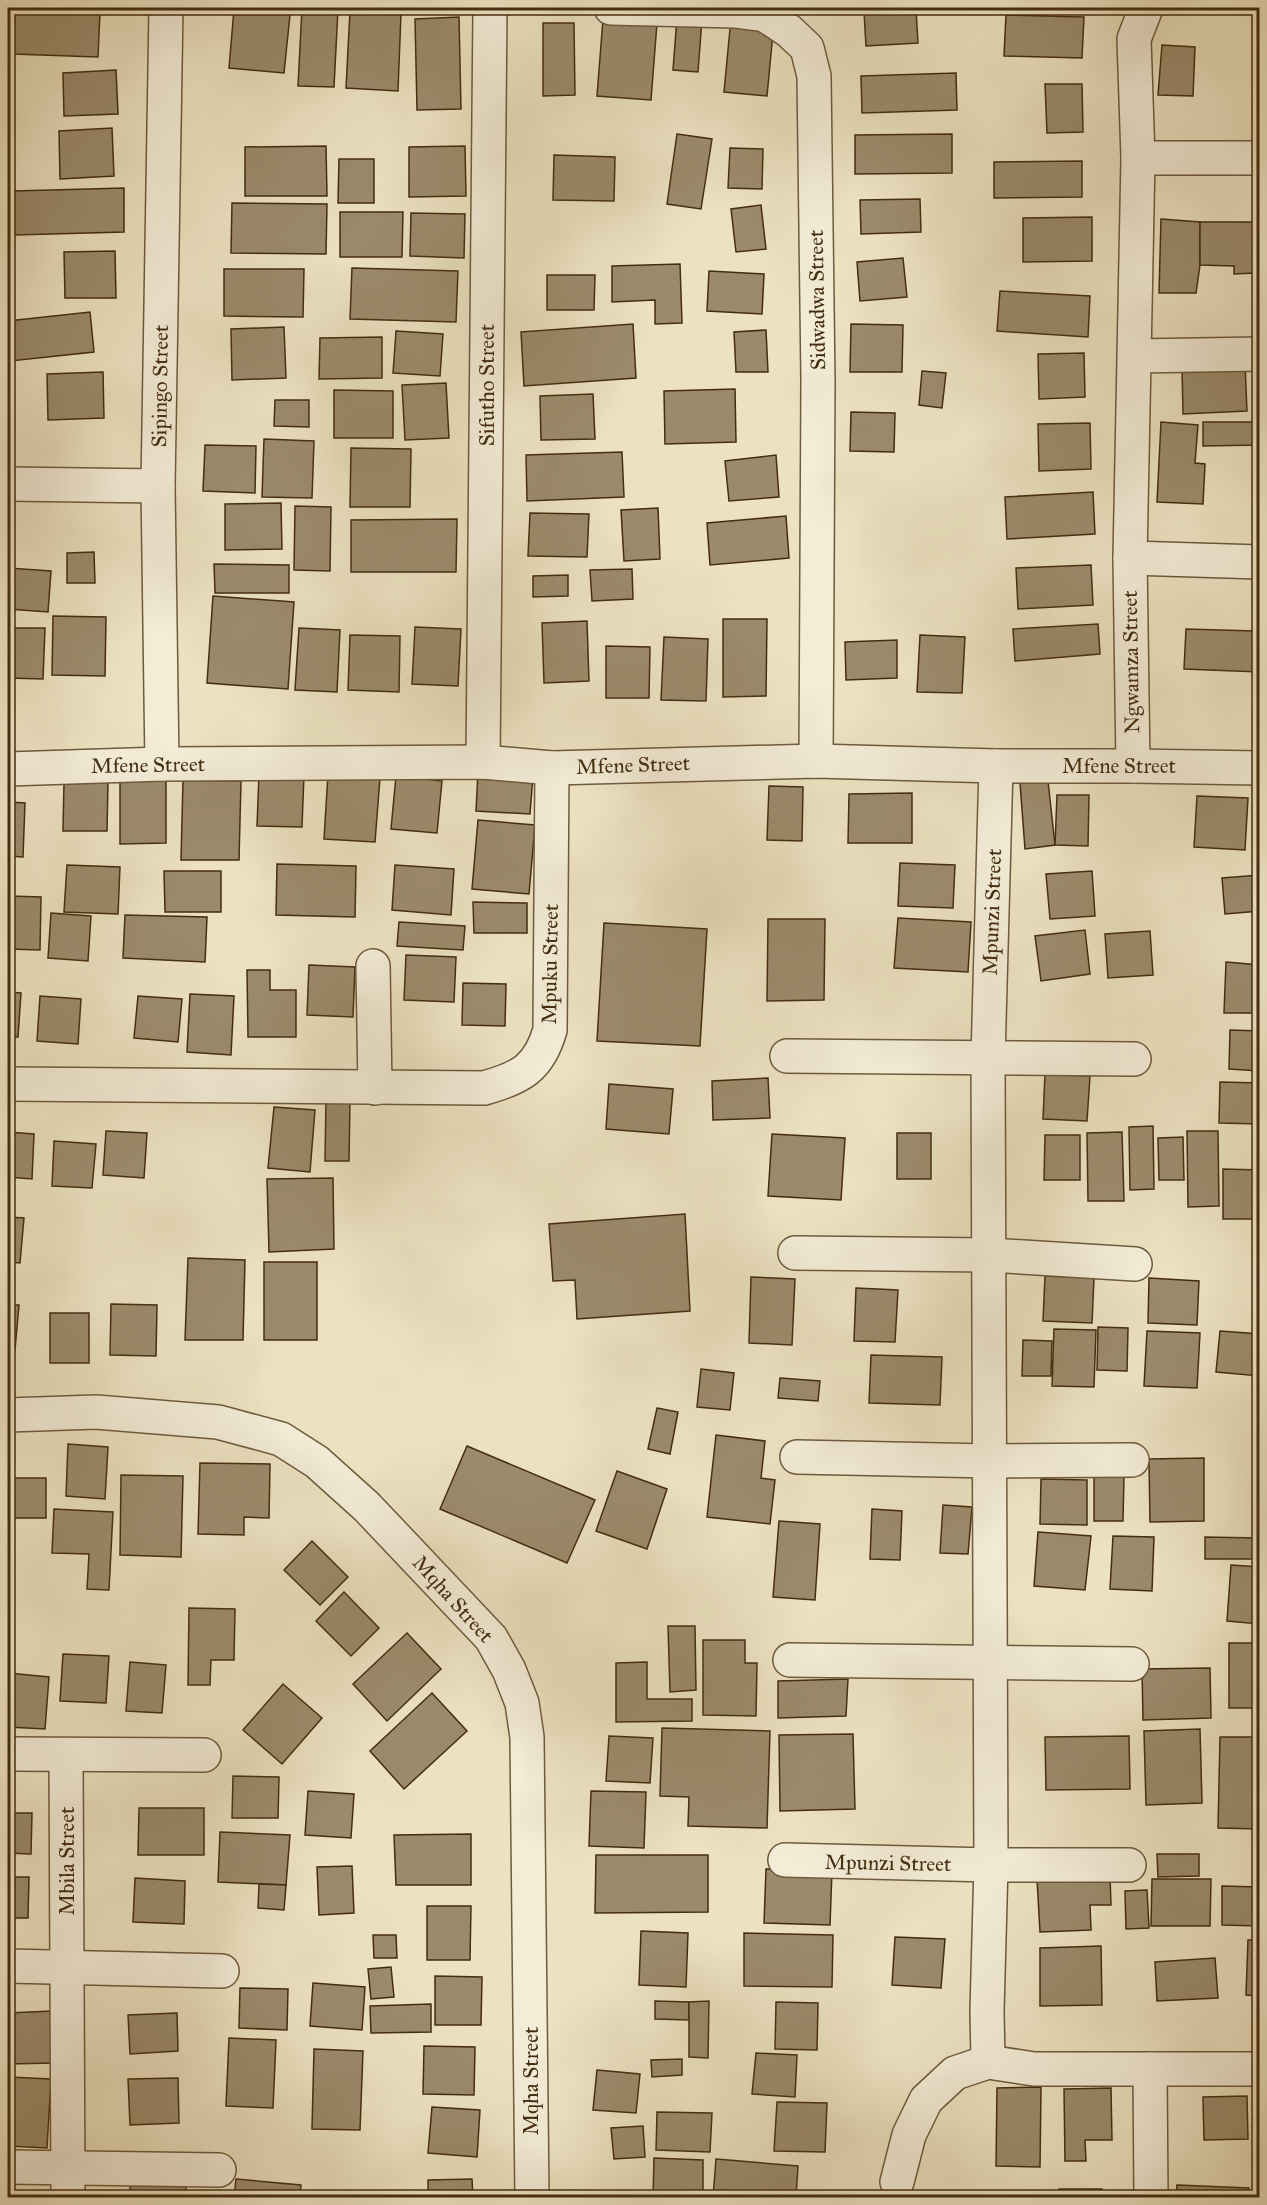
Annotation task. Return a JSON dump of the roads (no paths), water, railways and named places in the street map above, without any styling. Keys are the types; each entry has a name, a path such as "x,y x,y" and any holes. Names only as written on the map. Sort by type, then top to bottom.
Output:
{"street":[{"name":"Sipingo Street","path":"162,764 158,486 165,8"},
{"name":"Sifutho Street","path":"483,762 490,8"},
{"name":"Sidwadwa Street","path":"611,8 765,15 789,31 807,48 814,76 818,380 816,760"},
{"name":"Ngwamza Street","path":"1132,766 1130,558 1138,158 1134,39 1146,8"},
{"path":"1138,158 1260,158"},
{"path":"1135,356 1260,354"},
{"path":"8,484 158,486"},
{"path":"1130,558 1260,562"},
{"name":"Mfene Street","path":"8,769 162,764 483,762 552,768 816,760 996,766 1260,768"},
{"name":"Mpunzi Street","path":"988,2062 991,1661 988,1058 996,766"},
{"name":"Mpuku Street","path":"8,1084 484,1088 505,1083 527,1070 544,1051 550,1030 552,768"},
{"path":"373,966 375,1088"},
{"path":"787,1056 1134,1059"},
{"path":"795,1253 990,1255 1135,1264"},
{"name":"Mqha Street","path":"8,1414 96,1412 218,1422 281,1439 317,1462 367,1507 490,1638 509,1670 522,1703 527,1737 532,2198"},
{"path":"797,1457 990,1461 1132,1460"},
{"path":"790,1660 1132,1664"},
{"path":"8,1754 204,1755"},
{"name":"Mbila Street","path":"66,1755 68,2182"},
{"name":"Mpunzi Street","path":"785,1860 991,1865 1130,1865"},
{"path":"8,1966 222,1971"},
{"path":"897,2182 909,2135 926,2100 955,2073 988,2062 1034,2069 1260,2069"},
{"path":"1150,2068 1151,2198"},
{"path":"8,2167 68,2182 219,2170"}]}
